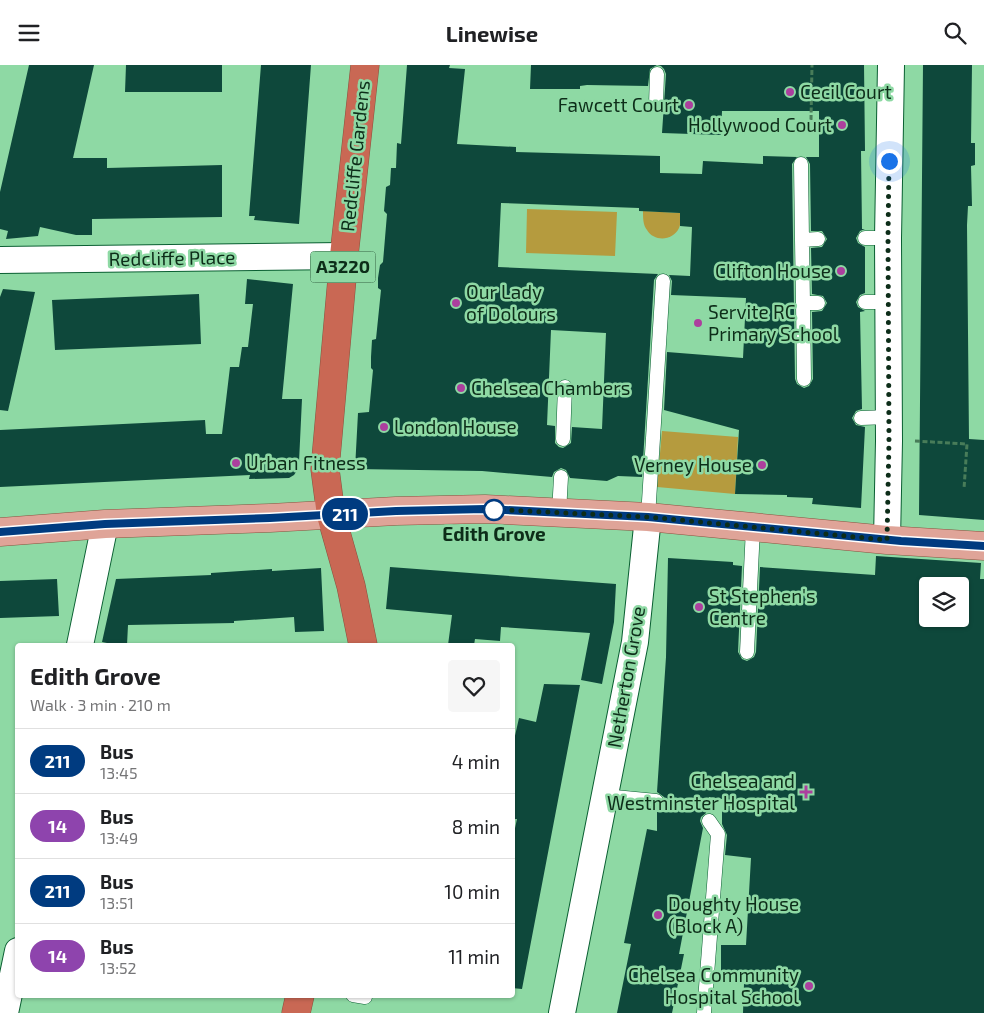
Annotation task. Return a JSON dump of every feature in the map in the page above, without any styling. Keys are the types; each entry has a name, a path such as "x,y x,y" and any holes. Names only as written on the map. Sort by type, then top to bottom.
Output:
{"highway":[{"name":"Redcliffe Gardens","path":"332,515 325,469 344,256 365,65"},
{"name":"A3220","path":"332,515 352,586 363,643"},
{"path":"296,1013 299,998"}],"main road":[{"path":"0,532 105,524 396,511 485,509 648,517 887,540 984,546"}],"street":[{"path":"887,540 889,417 877,302 876,238 891,65"},
{"name":"Redcliffe Place","path":"0,260 344,256"},
{"name":"Netherton Grove","path":"562,1013 635,642 648,517"},
{"path":"80,643 105,524"},
{"path":"5,1013 15,965"}],"lane":[{"path":"656,105 657,74"},
{"path":"801,164 804,379"},
{"path":"802,239 818,239"},
{"path":"648,517 652,478 663,281"},
{"path":"803,303 818,303"},
{"path":"563,439 565,387"},
{"path":"861,418 889,417"},
{"path":"559,513 561,477"},
{"path":"747,652 753,528"},
{"path":"604,796 656,801"},
{"path":"704,1013 718,834 709,821"}],"path":[{"path":"811,120 812,65"},
{"path":"922,442 967,444 964,489"}],"shaded area":[{"path":"527,209 617,212 615,256 526,253"},
{"path":"643,211 680,213 679,228 668,238 654,237 645,226"},
{"path":"662,431 738,437 735,494 657,487"}],"building":[{"path":"29,65 94,65 73,158 107,158 107,168 222,165 222,217 92,219 92,235 76,235 40,227 38,236 6,239 8,231 0,229 0,192"},
{"path":"126,65 222,65 222,92 125,92"},
{"path":"261,65 311,65 299,224 254,220 255,216 249,216"},
{"path":"407,65 450,65 449,68 465,69 457,144 516,147 516,152 660,156 660,173 702,174 703,161 763,164 763,156 797,157 792,164 795,379 797,384 804,388 809,386 813,379 812,312 822,311 827,303 823,296 812,294 811,248 822,247 827,239 822,231 811,231 810,164 806,157 819,157 819,111 722,111 721,135 662,133 666,74 661,66 657,65 864,65 865,151 861,151 862,229 865,229 860,231 856,238 858,243 865,247 865,293 860,295 856,302 858,307 865,311 860,312 862,409 856,411 852,418 856,425 865,427 861,508 812,504 813,498 787,497 787,495 735,494 739,430 664,410 667,352 743,358 746,298 671,295 672,281 669,275 690,276 692,227 680,226 680,213 639,211 639,208 501,203 498,267 658,274 654,280 642,477 618,476 607,481 570,478 566,470 561,468 554,472 552,477 482,471 355,469 358,413 369,412 373,370 371,368 372,340 376,339 381,290 378,288 378,278 380,265 383,262 387,214 384,211 386,187 390,185 391,168 396,168 397,143 401,144","holes":["551,330 606,333 602,429 572,427 571,443 563,448 559,447 555,443 555,426 547,425"]},
{"path":"531,65 657,65 650,69 648,86 587,85 580,86 580,89 530,89"},
{"path":"923,65 972,65 971,143 975,143 975,165 971,166 972,206 968,206 967,225 969,439 984,440 984,520 919,515"},
{"path":"247,279 293,284 282,399 302,399 299,462 298,469 294,475 289,478 249,479 250,475 0,487 0,430 205,420 206,434 222,434 230,367 239,367 242,347 248,347 253,304 245,304"},
{"path":"3,289 35,292 8,411 0,410 0,297"},
{"path":"199,294 201,344 55,350 52,300"},
{"name":"Chelsea and Westminster Hospital","path":"876,556 981,563 980,579 984,579 984,1013 743,1013 744,984 721,983 721,945 746,945 751,858 725,855 727,835 722,824 722,799 709,797 706,813 701,817 700,821 703,828 679,954 684,954 672,1013 617,1013 631,944 624,943 647,829 657,831 657,810 665,802 664,797 657,792 666,657 668,558 733,562 733,565 742,566 738,652 742,659 747,661 754,657 756,652 760,567 875,575"},
{"path":"390,567 616,584 614,622 602,684 581,680 590,633 501,627 500,641 475,639 474,643 448,643 452,615 386,609"},
{"path":"321,568 324,631 295,632 294,617 234,621 234,623 128,625 127,643 102,642 116,579 211,575 211,573 272,569 272,571"},
{"path":"57,579 59,616 0,618 0,581"},
{"path":"544,684 580,685 522,989 515,988 515,828 517,819 515,819 515,736 519,718 536,722"}],"bus line":[{"name":"211","path":"0,532 105,524 396,511 485,509 648,517 901,541 984,546"}],"place":[{"name":"Cecil Court","path":"790,92"},
{"name":"Fawcett Court","path":"689,105"},
{"name":"Hollywood Court","path":"842,125"},
{"name":"Clifton House","path":"841,271"},
{"name":"Our Lady of Dolours","path":"456,303"},
{"name":"Servite RC Primary School","path":"698,323"},
{"name":"Chelsea Chambers","path":"461,388"},
{"name":"London House","path":"384,427"},
{"name":"Urban Fitness","path":"236,463"},
{"name":"Verney House","path":"762,465"},
{"name":"Edith Grove","path":"494,510"},
{"name":"St Stephen's Centre","path":"699,607"},
{"name":"Chelsea and Westminster Hospital","path":"806,792"},
{"name":"Doughty House (Block A)","path":"658,915"},
{"name":"Chelsea Community Hospital School","path":"809,986"}],"route":[{"path":"494,510 485,509 648,517 887,540 889,161"}]}
